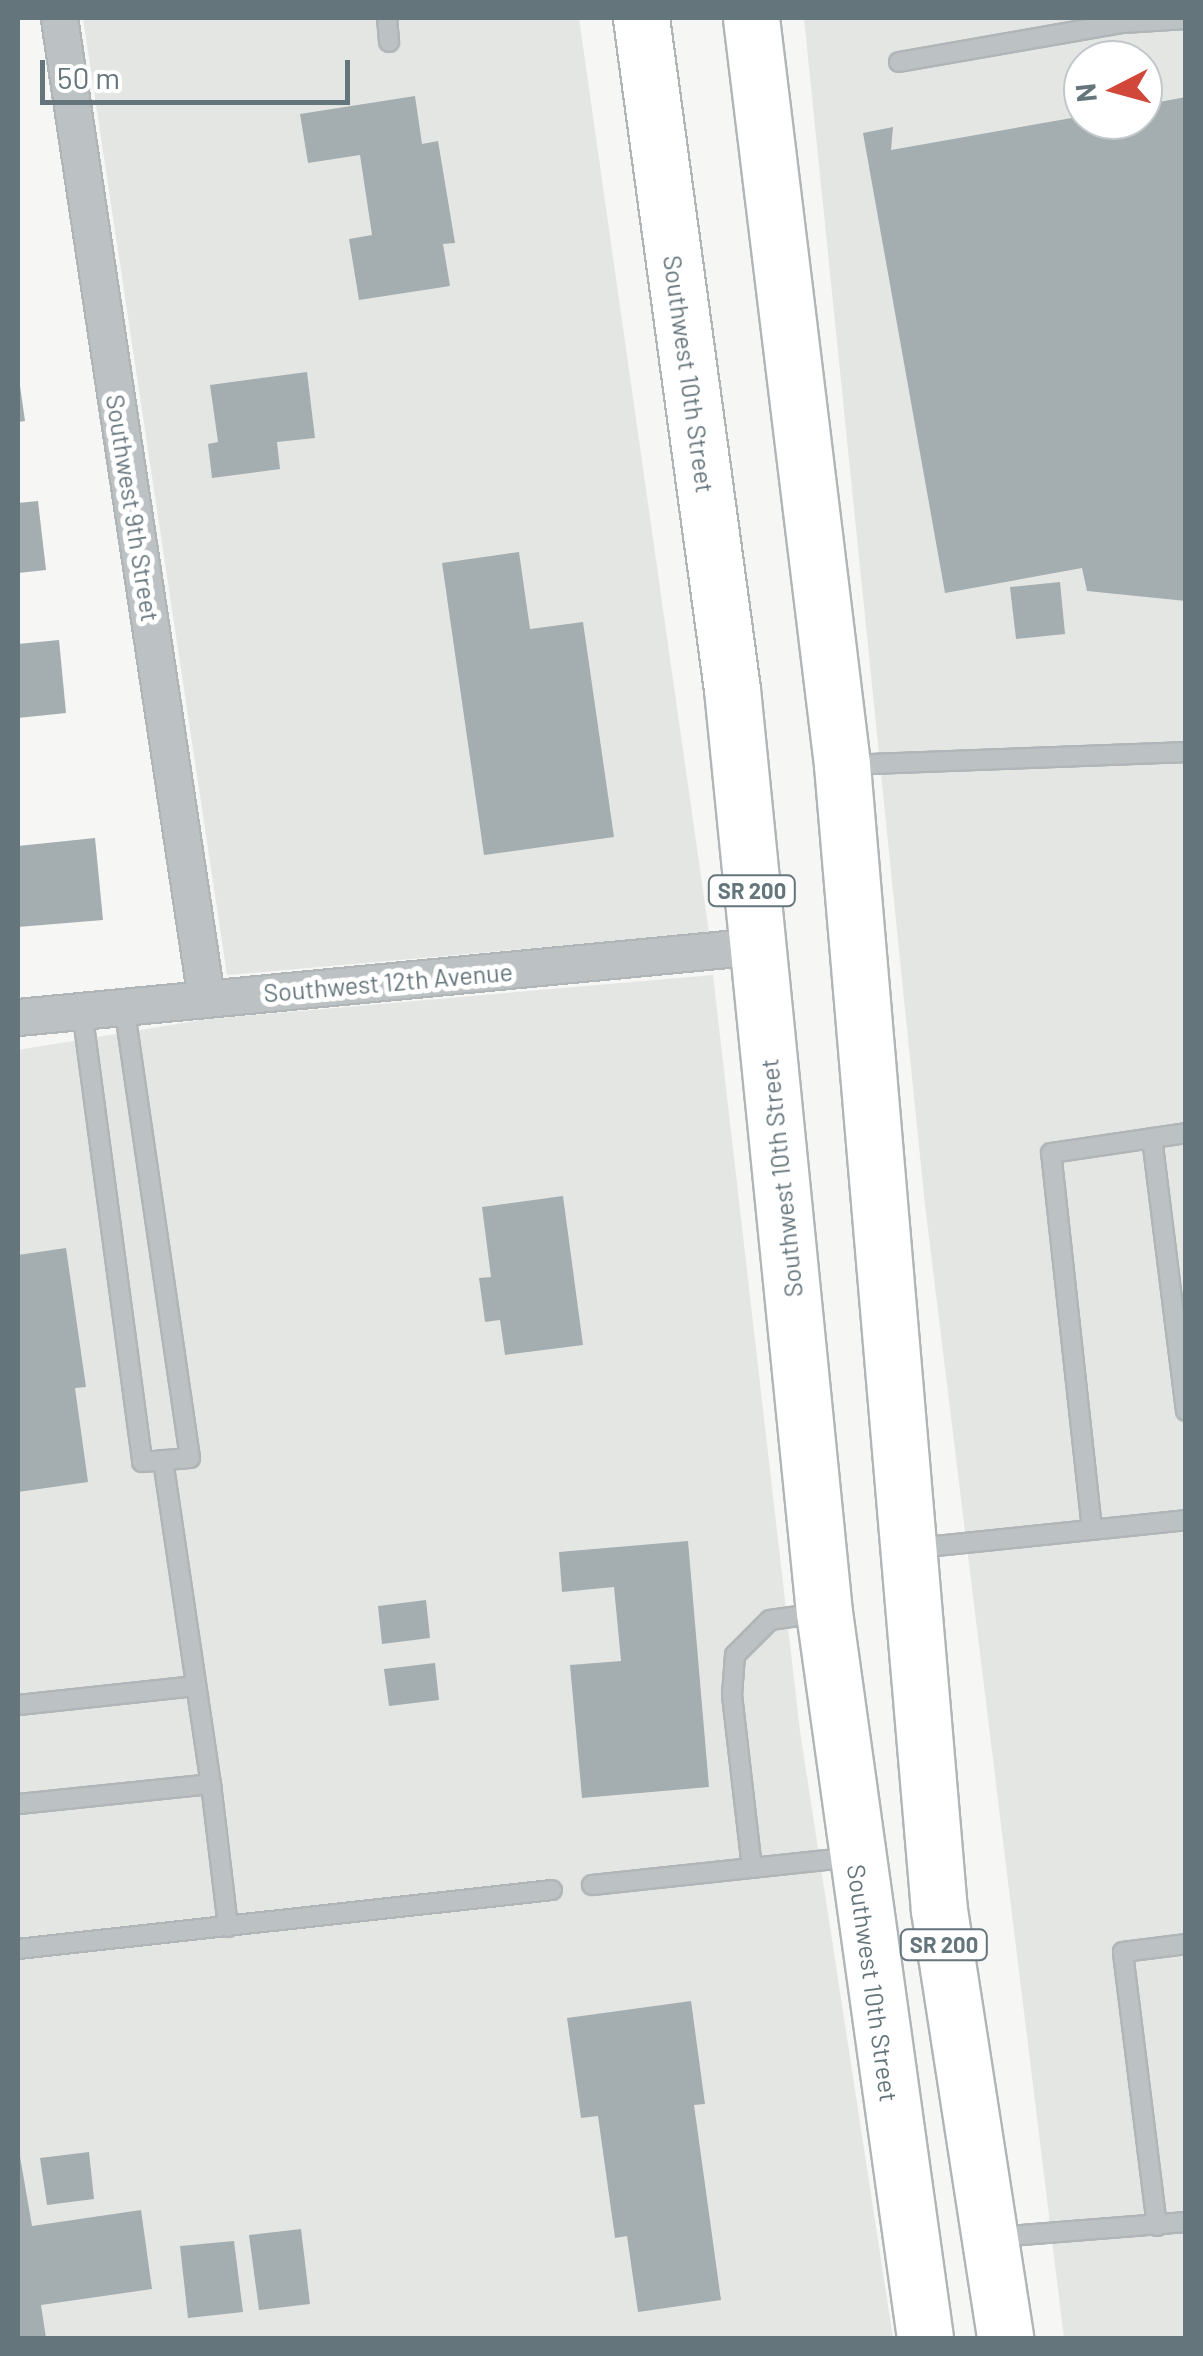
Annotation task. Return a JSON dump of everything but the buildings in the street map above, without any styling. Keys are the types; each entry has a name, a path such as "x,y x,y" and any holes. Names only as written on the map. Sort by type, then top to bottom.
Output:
{"main road":[{"name":"Southwest 10th Street","path":"641,18 732,689 824,1612 925,2338"},
{"name":"SR 200","path":"750,18 842,766 939,1910 986,2238 1005,2338"}],"street":[{"name":"Southwest 9th Street","path":"59,18 206,998"},
{"name":"Southwest 12th Avenue","path":"18,1017 758,946"}],"lane":[{"path":"387,18 389,42"},
{"path":"900,62 1122,20 1186,18"},
{"path":"842,766 1186,752"},
{"path":"82,1010 142,1462 190,1458 124,1006"},
{"path":"1092,1528 1051,1154 1186,1134"},
{"path":"1152,1138 1186,1411"},
{"path":"163,1460 228,1927"},
{"path":"906,1549 1186,1520"},
{"path":"752,1868 732,1694 735,1656 770,1620 824,1612"},
{"path":"18,1705 196,1686"},
{"path":"18,1804 211,1784"},
{"path":"592,1886 855,1856"},
{"path":"18,1950 552,1890"},
{"path":"1158,2226 1123,1952 1186,1944"},
{"path":"986,2238 1186,2222"}],"shaded area":[{"path":"83,18 579,18 709,933 227,975"},
{"path":"804,18 1185,18 1185,2338 1064,2338 925,1205"},
{"path":"713,975 800,1731 893,2338 18,2338 18,1050 207,1019"}]}
